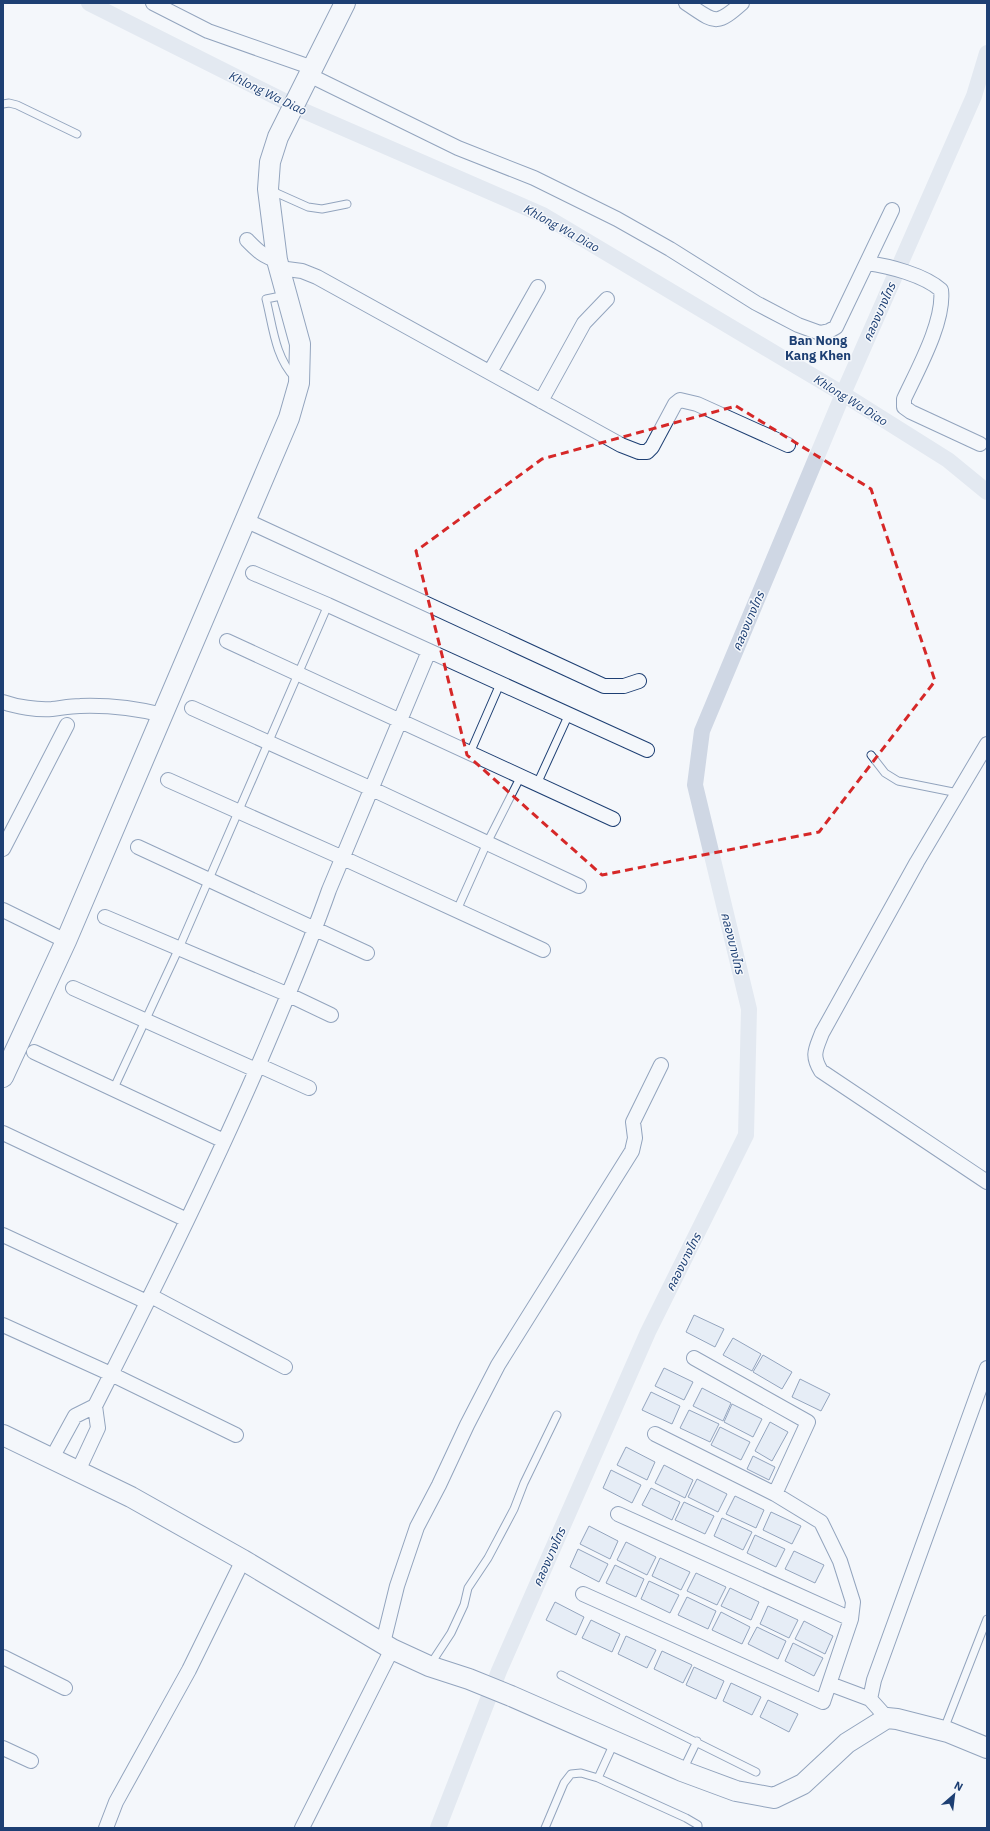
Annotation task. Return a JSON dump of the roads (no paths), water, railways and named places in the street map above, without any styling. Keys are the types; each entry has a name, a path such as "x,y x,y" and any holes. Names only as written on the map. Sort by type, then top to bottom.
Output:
{"street":[{"path":"153,3 208,31 458,148 534,178 670,249 756,304 798,325 820,333 829,331 836,327 892,210"},
{"path":"3,1077 66,940 289,418 299,383 300,344 278,264 268,189 270,162 278,138 289,114 345,3"},
{"path":"686,3 711,19 719,20 728,16 742,3"},
{"path":"247,240 261,253 278,264 318,277 541,401 622,445 639,452 647,452 652,447 675,404 680,400 697,404 788,445"},
{"path":"867,263 882,265 916,276 935,285 941,290 942,297 935,330 904,399 904,407 911,412 980,444"},
{"path":"490,372 538,287"},
{"path":"541,401 584,323 607,298"},
{"path":"245,520 604,686 624,686 639,681"},
{"path":"253,572 647,750"},
{"path":"227,641 613,819"},
{"path":"78,1471 98,1428 95,1406 187,1220 289,995 316,928 329,890 344,858 429,651"},
{"path":"3,702 27,707 50,709 78,706 114,706 134,708 163,715"},
{"path":"192,708 372,789 579,886"},
{"path":"3,849 67,724"},
{"path":"987,744 917,862 822,1032 814,1053 816,1062 821,1071 987,1182"},
{"path":"168,780 344,858 542,950"},
{"path":"138,847 316,928 367,953"},
{"path":"3,910 66,940"},
{"path":"105,916 289,995 331,1015"},
{"path":"73,988 309,1088"},
{"path":"34,1052 224,1141"},
{"path":"302,1828 387,1646 396,1586 417,1528 498,1365 632,1151 635,1138 633,1122 661,1065"},
{"path":"3,1133 187,1220"},
{"path":"3,1235 149,1299 285,1367"},
{"path":"3,1325 111,1374 236,1435"},
{"path":"694,1358 808,1422 774,1494"},
{"path":"870,1699 880,1663 987,1368"},
{"path":"52,1458 75,1416 95,1406"},
{"path":"583,1594 823,1702 851,1619 854,1602 840,1561 821,1522 774,1494 655,1434"},
{"path":"3,1435 131,1497 243,1560 387,1646 429,1666 469,1679 511,1696 682,1771 736,1791 774,1798 803,1784 847,1743 887,1718 897,1719 943,1731 987,1748"},
{"path":"618,1514 851,1619"},
{"path":"106,1828 116,1802 189,1670 243,1560"},
{"path":"3,1657 65,1688"},
{"path":"830,1684 870,1699 887,1718"},
{"path":"3,1748 31,1761"}],"lane":[{"path":"3,104 9,103 17,105 77,134"},
{"path":"268,189 308,207 322,209 347,204"},
{"path":"113,1090 179,948 328,605"},
{"path":"470,753 500,684"},
{"path":"537,784 569,714"},
{"path":"871,755 885,773 898,781 958,793"},
{"path":"457,910 521,776"},
{"path":"429,1666 451,1633 464,1605 468,1588 488,1558 514,1509 524,1483 557,1415"},
{"path":"943,1731 987,1619"},
{"path":"560,1675 697,1741 756,1772"},
{"path":"598,1778 615,1741"},
{"path":"682,1771 697,1741"},
{"path":"545,1828 564,1783 571,1774 581,1773 598,1778 686,1818 698,1825 698,1828"}],"waterway":[{"name":"Khlong Wa Diao","path":"89,3 304,111 543,215 843,394 948,460 987,492"},
{"name":"คลองบางไทร","path":"438,1828 499,1671 648,1332 746,1135 749,1009 695,785 702,731 843,394 974,96 987,53"}],"district":[{"name":"Ban Nong Kang Khen","path":"818,348"}]}
